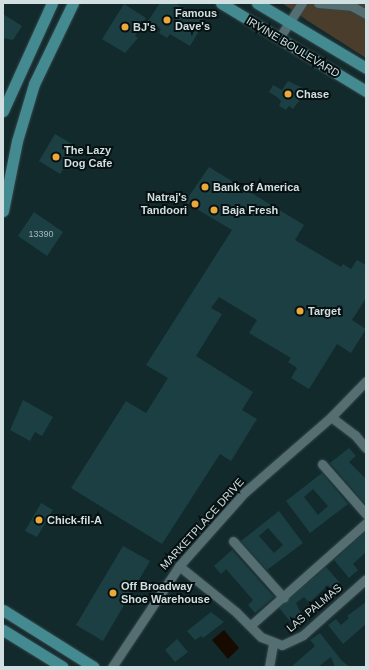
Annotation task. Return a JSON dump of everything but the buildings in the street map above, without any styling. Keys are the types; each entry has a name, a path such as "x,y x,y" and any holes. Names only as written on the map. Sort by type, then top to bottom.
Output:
{"main road":[{"path":"3,111 52,3"},
{"path":"3,211 18,141 34,84 73,3"},
{"name":"IRVINE BOULEVARD","path":"221,3 366,91"},
{"name":"IRVINE BOULEVARD","path":"258,3 366,68"},
{"path":"3,610 94,667"},
{"path":"3,630 63,667"}],"street":[{"path":"279,38 302,3"},
{"path":"318,3 349,5 366,14"},
{"name":"MARKETPLACE DRIVE","path":"112,667 155,598 179,566 245,492 331,417 366,381"},
{"path":"331,417 355,435 366,448"},
{"path":"322,464 366,514"},
{"path":"250,626 284,598 366,523"},
{"path":"233,541 284,598"},
{"path":"179,566 261,637 273,644 269,667"},
{"name":"LAS PALMAS","path":"273,644 288,644 303,635 366,579"}],"shaded area":[{"path":"282,3 366,3 366,58 308,21"},
{"path":"224,630 239,648 228,659 212,640"}],"place":[{"name":"Famous Dave's","path":"167,20"},
{"name":"BJ's","path":"125,27"},
{"name":"Chase","path":"288,94"},
{"name":"The Lazy Dog Cafe","path":"56,157"},
{"name":"Bank of America","path":"205,187"},
{"name":"Natraj's Tandoori","path":"195,204"},
{"name":"Baja Fresh","path":"214,210"},
{"name":"Target","path":"300,311"},
{"name":"Chick-fil-A","path":"39,520"},
{"name":"Off Broadway Shoe Warehouse","path":"113,593"}]}
